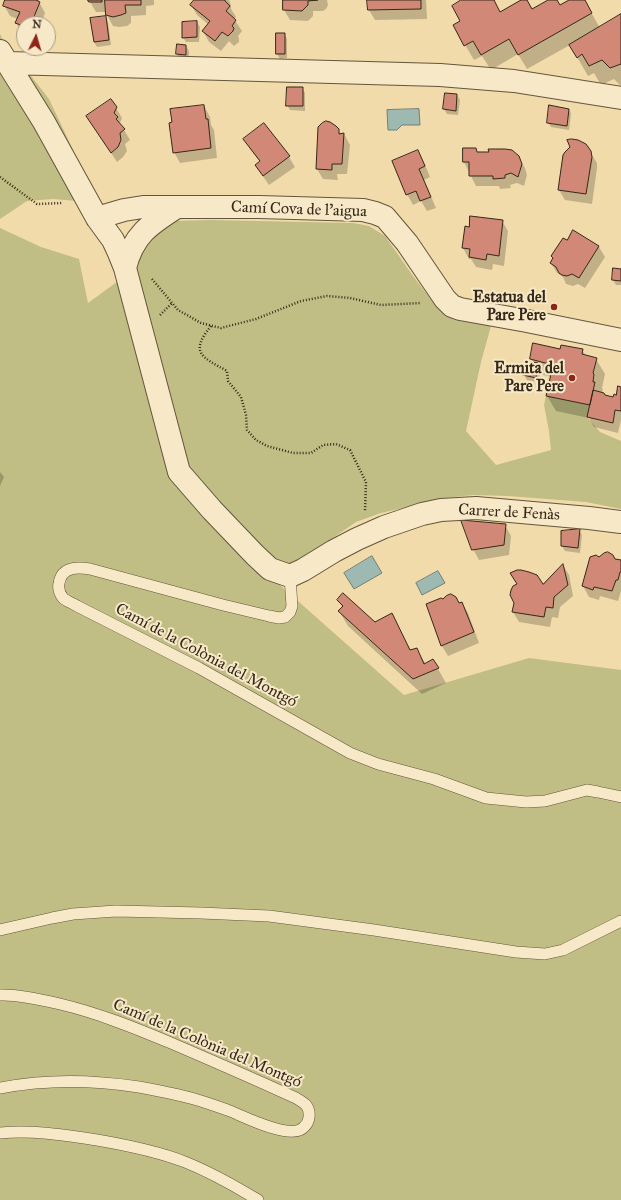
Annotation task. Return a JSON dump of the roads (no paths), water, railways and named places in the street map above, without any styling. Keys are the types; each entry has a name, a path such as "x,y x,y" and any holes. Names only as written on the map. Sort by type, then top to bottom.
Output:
{"street":[{"path":"4,57 440,75 514,82 621,98"},
{"path":"4,57 44,122 97,218 127,262 179,472 212,510 260,560 270,569 290,576"},
{"name":"Camí Cova de l'aigua","path":"97,218 124,210 143,207 274,207 363,210 385,217 394,226 445,299 452,306 460,309 621,340"},
{"path":"127,262 134,244 140,235 151,224 177,207"},
{"name":"Carrer de Fenàs","path":"290,576 304,570 334,551 384,527 422,514 442,510 476,508 621,522"}],"lane":[{"name":"Camí de la Colònia del Montgó","path":"290,576 292,606 290,612 285,617 279,618 78,567 69,569 63,574 60,580 59,592 70,602 199,668 350,753 378,764 434,778 486,798 526,802 545,800 587,790 621,797"},
{"path":"0,930 73,914 116,911 202,913 269,916 389,932 516,952 545,954 563,950 621,922"},
{"name":"Camí de la Colònia del Montgó","path":"0,995 49,1001 78,1008 122,1023 296,1098 306,1106 309,1114 308,1122 303,1129 296,1131 285,1131 261,1124 188,1097 128,1086 99,1082 73,1081 23,1084 0,1088"},
{"path":"0,1134 19,1132 49,1133 115,1143 157,1153 201,1169 258,1200"}],"water":[{"path":"419,109 420,125 402,125 397,130 388,130 387,110"},
{"path":"372,556 382,573 354,589 344,573"},
{"path":"438,571 445,583 422,595 416,583"}],"place":[{"name":"Estatua del Pare Pere","path":"554,307"},
{"name":"Ermita del Pare Pere","path":"572,378"}]}
